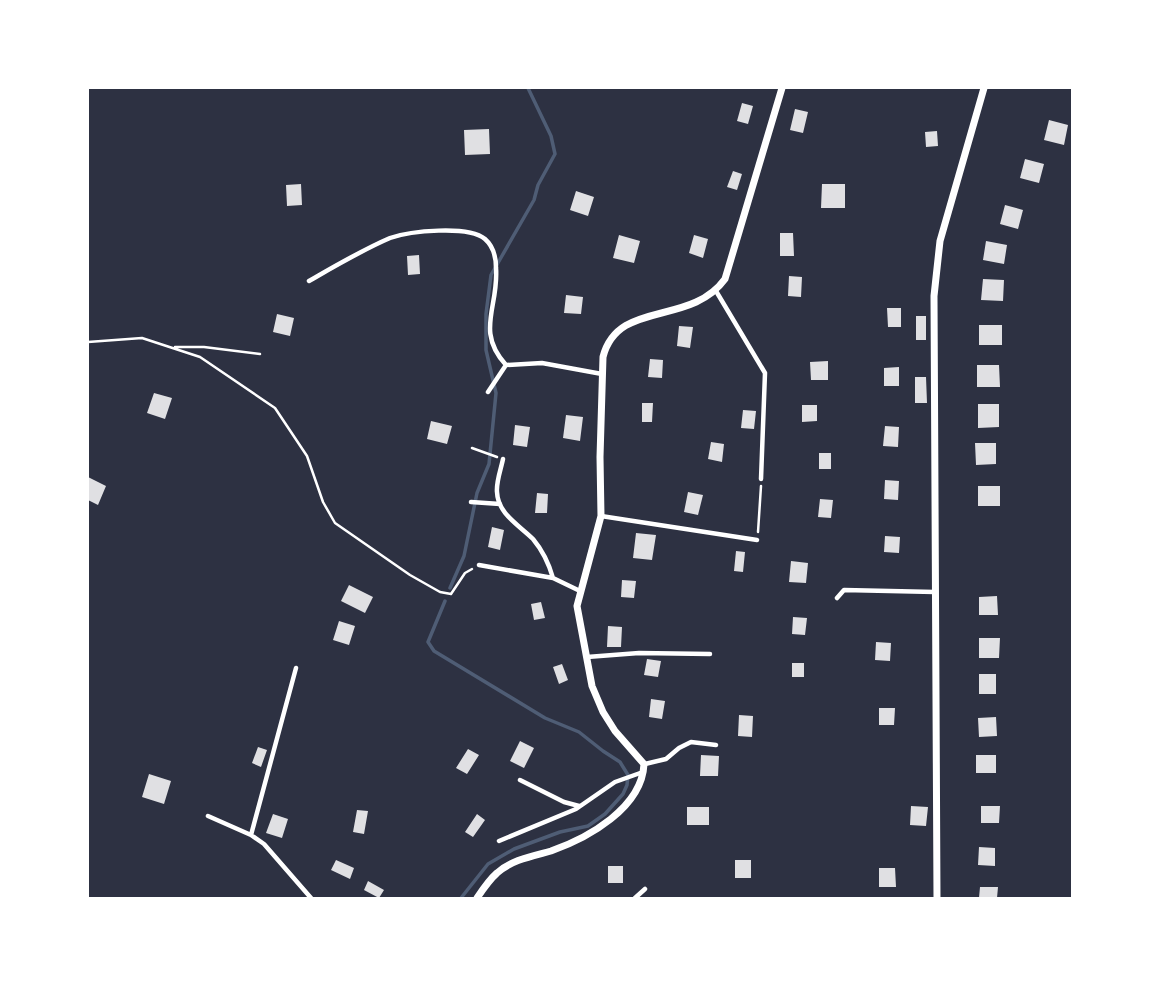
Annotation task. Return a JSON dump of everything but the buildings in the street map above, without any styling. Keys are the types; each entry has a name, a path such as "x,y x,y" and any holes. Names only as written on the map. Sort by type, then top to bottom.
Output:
{"street":[{"path":"477,898 498,872 521,859 553,850 586,836 608,821 637,790 641,770 603,712 592,686 578,606 601,516 601,374 607,344 616,331 633,321 702,301 716,291 725,279 782,88"},
{"path":"937,898 934,296 940,241 984,88"}],"lane":[{"path":"309,281 356,254 393,237 434,231 474,233 484,238 495,256 497,270 489,330 493,351 506,365"},
{"path":"716,291 765,373 761,479"},
{"path":"506,365 542,363 601,374"},
{"path":"488,392 506,365"},
{"path":"503,459 497,491 500,504 510,519 533,540 548,561 553,578"},
{"path":"471,502 500,504"},
{"path":"601,516 757,540"},
{"path":"479,565 553,578 580,591"},
{"path":"837,598 845,590 935,592"},
{"path":"586,657 639,653 710,654"},
{"path":"251,835 296,668"},
{"path":"499,841 580,806 614,782 666,759 678,748 691,742 716,745"},
{"path":"520,780 564,802 580,806"},
{"path":"208,816 251,835 264,844 311,898"},
{"path":"635,898 645,889"}],"path":[{"path":"88,342 142,338 200,356 275,408 307,456 323,502 335,523 410,575 440,592 451,594 465,573 479,565"},
{"path":"172,348 204,347 260,354"},
{"path":"472,448 503,459"},
{"path":"757,540 761,479"}],"waterway":[{"path":"450,588 464,556 477,493 489,464 496,393 486,350 486,314 491,275 534,200 538,185 555,154 551,136 528,88"},
{"path":"445,601 428,642 434,651 545,718 579,732 620,762 628,775 623,794 605,814 588,826 560,832 514,849 488,864 461,898"}]}
